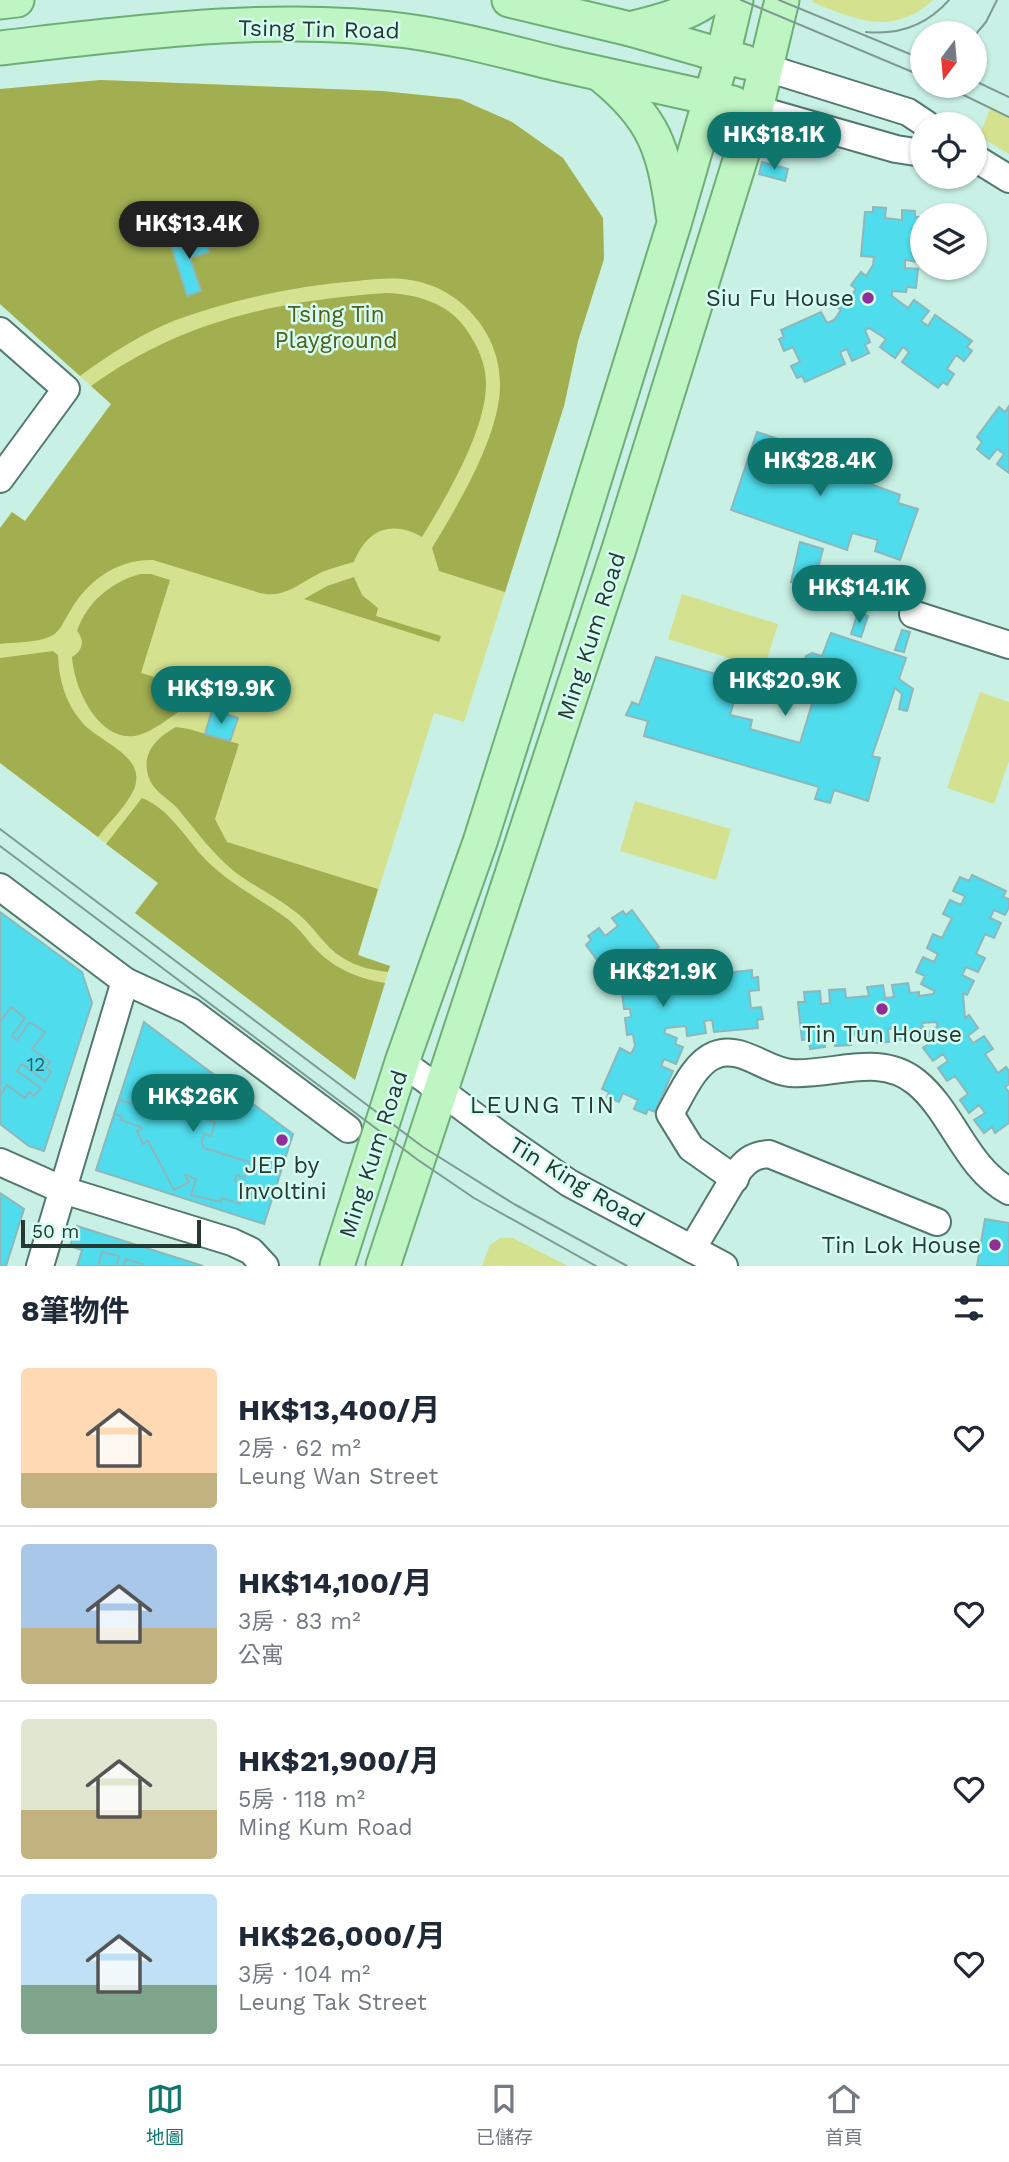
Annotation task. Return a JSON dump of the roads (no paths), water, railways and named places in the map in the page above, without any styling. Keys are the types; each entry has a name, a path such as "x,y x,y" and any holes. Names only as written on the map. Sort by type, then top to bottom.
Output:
{"main road":[{"path":"0,2 17,0"},
{"path":"509,0 630,29 767,68"},
{"path":"630,29 672,18 707,0"},
{"name":"Ming Kum Road","path":"337,1266 402,1062 480,842 674,224 723,55 736,0"},
{"name":"Ming Kum Road","path":"383,1266 619,549 756,109 782,0"},
{"name":"Tsing Tin Road","path":"0,48 162,30 292,25 356,26 407,31 456,40 756,109"},
{"path":"598,73 626,97 651,128 668,177 674,224"}],"street":[{"path":"767,68 910,113"},
{"path":"756,109 910,151"},
{"path":"987,166 1009,179"},
{"path":"0,331 66,389 2,471"},
{"path":"913,614 1009,645"},
{"path":"0,887 125,981 190,1011 348,1129"},
{"path":"40,1266 125,981"},
{"path":"734,1179 691,1148 670,1114 699,1066 706,1059 725,1052 734,1052 784,1072 882,1067 907,1076 926,1092 986,1175 1009,1191"},
{"name":"Tin King Road","path":"402,1062 569,1183 724,1266"},
{"path":"692,1249 746,1161 757,1154 769,1154 937,1223"},
{"path":"0,1162 63,1190 232,1242 251,1251 265,1266"}],"tram line":[{"path":"741,0 910,71"},
{"path":"779,0 910,54"},
{"path":"866,32 901,30 922,22 949,0"},
{"path":"986,21 997,0"},
{"path":"987,87 1009,97"},
{"path":"970,98 1009,117"},
{"path":"0,829 423,1147 514,1204 627,1266"},
{"path":"0,846 418,1160 474,1198 596,1266"}],"place":[{"name":"Siu Fu House","path":"868,298"},
{"name":"Tin Tun House","path":"882,1009"},
{"name":"JEP by Involtini","path":"282,1140"},
{"name":"Tin Lok House","path":"995,1245"}],"district":[{"name":"LEUNG TIN","path":"543,1105"}],"park label":[{"name":"Tsing Tin Playground","path":"336,327"}]}
